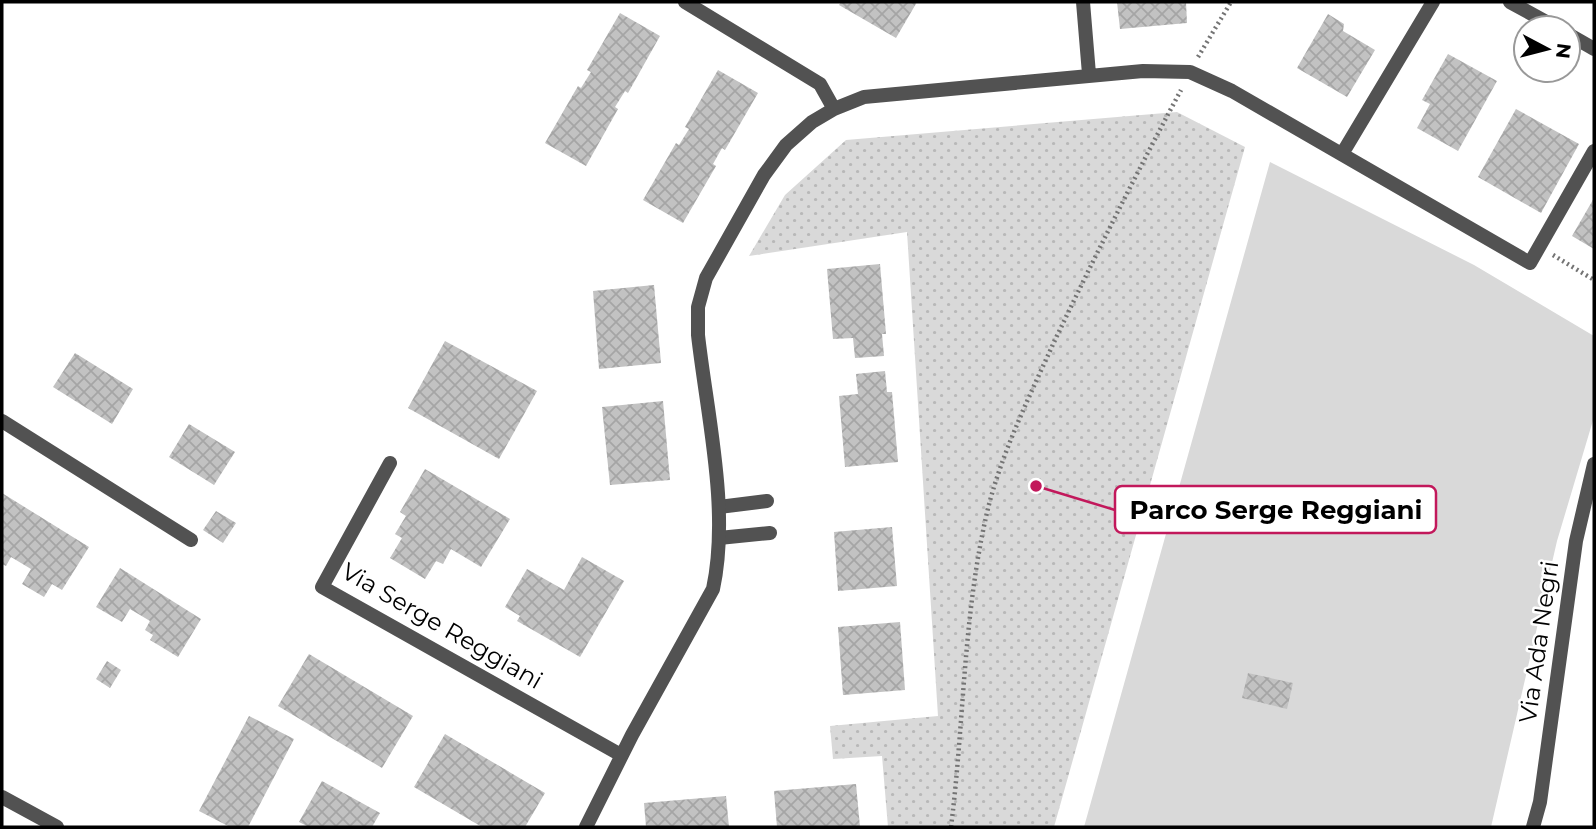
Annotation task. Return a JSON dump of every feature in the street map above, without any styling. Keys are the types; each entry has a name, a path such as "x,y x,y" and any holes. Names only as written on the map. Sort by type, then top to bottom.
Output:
{"street":[{"path":"685,2 820,84 834,109"},
{"path":"1083,2 1089,74"},
{"path":"1342,154 1433,2"},
{"path":"1510,2 1532,14"},
{"path":"586,827 621,755 713,589 719,538 719,507 698,335 698,307 706,278 764,175 786,145 813,122 834,109 864,97 1089,74 1190,72 1232,91 1530,263 1594,151"},
{"path":"2,421 191,540"},
{"name":"Via Serge Reggiani","path":"390,463 322,587 621,755"},
{"name":"Via Ada Negri","path":"1533,827 1546,761 1576,541 1594,464"},
{"path":"719,507 767,500"},
{"path":"719,538 770,533"},
{"path":"2,797 57,827"}],"path":[{"path":"951,827 960,754 972,590 986,514 1036,382 1103,239 1190,72 1231,2"},
{"path":"1539,247 1594,280"}],"shaded area":[{"path":"1177,112 1245,147 1054,827 888,827 882,756 833,759 830,726 938,716 907,232 749,256 785,195 846,140"},
{"path":"1270,162 1474,265 1594,336 1594,417 1557,541 1491,827 1084,827"}],"building":[{"path":"841,2 917,2 896,38 839,5"},
{"path":"1117,2 1186,2 1187,23 1120,29"},
{"path":"620,13 660,36 628,93 625,91 615,107 618,109 586,166 545,143 578,86 581,88 591,72 587,70"},
{"path":"1328,14 1344,24 1343,31 1375,50 1347,97 1297,68"},
{"path":"1448,54 1497,81 1458,151 1417,128 1430,104 1422,100"},
{"path":"718,70 758,93 725,150 722,148 713,164 716,166 683,223 643,200 676,143 679,145 689,129 685,127"},
{"path":"1516,109 1579,144 1541,213 1478,177"},
{"path":"1594,198 1594,249 1572,236"},
{"path":"880,264 886,334 882,334 884,356 855,358 853,338 833,339 827,269"},
{"path":"654,285 661,363 599,369 593,291"},
{"path":"445,341 537,391 499,459 408,408"},
{"path":"75,353 133,389 112,424 53,387"},
{"path":"885,371 887,392 892,392 898,462 845,467 839,396 858,394 856,374"},
{"path":"663,401 670,480 610,485 602,407"},
{"path":"189,424 235,452 214,485 169,457"},
{"path":"425,469 510,519 481,567 451,549 443,564 436,561 425,579 390,558 402,538 395,534 406,516 400,512"},
{"path":"2,493 89,547 62,590 52,584 44,597 22,584 31,569 11,557 6,566 2,564"},
{"path":"216,511 236,523 223,543 203,530"},
{"path":"892,527 897,586 838,591 834,532"},
{"path":"582,557 624,581 580,657 517,621 520,616 505,607 527,569 564,590"},
{"path":"120,568 201,619 178,657 150,640 153,635 145,630 150,621 130,609 122,622 96,607"},
{"path":"900,622 905,690 843,695 838,627"},
{"path":"309,654 413,716 382,768 278,706"},
{"path":"107,661 121,670 110,688 96,679"},
{"path":"1248,673 1293,683 1287,709 1242,698"},
{"path":"249,716 294,739 248,827 230,827 199,811"},
{"path":"445,734 545,793 525,827 482,827 414,787"},
{"path":"322,781 380,813 372,827 309,827 299,822"},
{"path":"856,784 860,827 777,827 774,791"},
{"path":"726,796 729,827 646,827 644,803"}],"place":[{"name":"Parco Serge Reggiani","path":"1036,486"}]}
